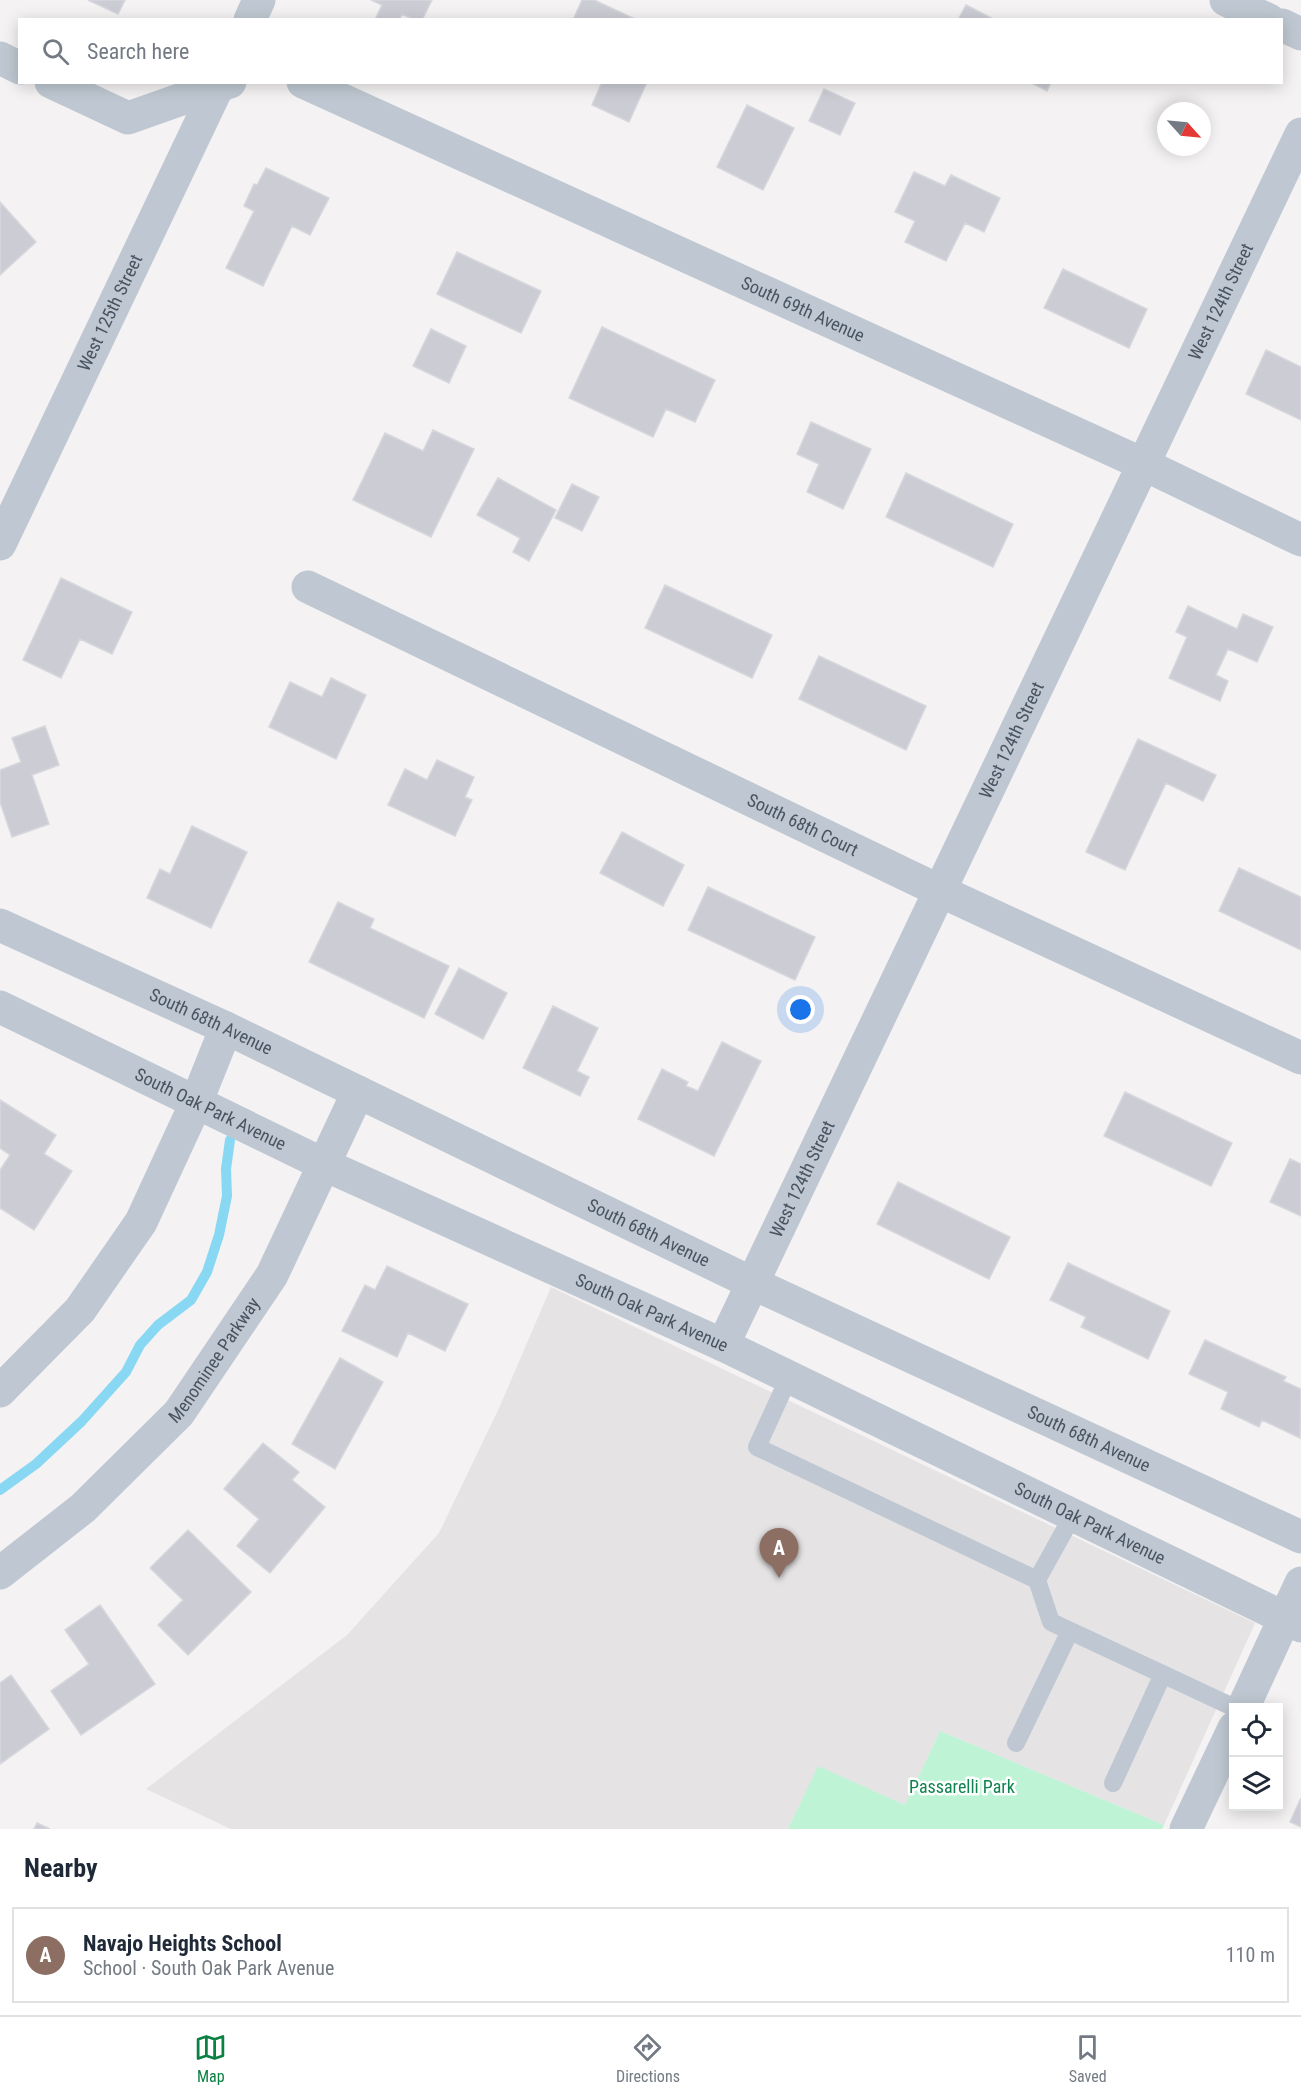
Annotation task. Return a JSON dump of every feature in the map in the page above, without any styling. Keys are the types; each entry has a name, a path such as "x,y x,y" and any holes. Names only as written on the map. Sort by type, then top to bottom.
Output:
{"street":[{"path":"251,18 259,0"},
{"path":"1226,0 1265,18"},
{"path":"1283,26 1301,34"},
{"path":"0,58 18,67"},
{"path":"55,84 128,118 223,84"},
{"name":"West 125th Street","path":"0,543 223,84"},
{"name":"South 69th Avenue","path":"307,84 1143,464 1301,540"},
{"name":"West 124th Street","path":"723,1345 1301,134"},
{"name":"South 68th Court","path":"308,587 940,891 1301,1058"},
{"name":"South 68th Avenue","path":"0,925 226,1028 752,1283 1301,1537"},
{"name":"South Oak Park Avenue","path":"0,1007 325,1165 723,1345 1293,1622"},
{"path":"0,1391 80,1310 141,1222 196,1103 226,1028"},
{"name":"Menominee Parkway","path":"0,1573 83,1508 179,1413 272,1275 358,1092"},
{"path":"1245,1703 1293,1622 1301,1583"},
{"path":"1186,1829 1229,1737"}],"lane":[{"path":"789,1377 757,1447 1037,1580 1051,1622 1229,1704"},
{"path":"1037,1580 1073,1515"},
{"path":"1016,1743 1070,1631"},
{"path":"1113,1783 1163,1674"}],"shaded area":[{"path":"551,1287 1255,1623 1164,1825 940,1731 905,1805 818,1767 788,1829 231,1829 146,1789 347,1635 439,1533 500,1406"}],"green space":[{"name":"Passarelli Park","path":"940,1731 1164,1825 1162,1829 788,1829 818,1766 905,1805"}],"building":[{"path":"88,0 125,0 118,14"},
{"path":"371,0 432,0 423,18 411,18 402,14 400,18 376,18 382,5"},
{"path":"582,0 594,0 633,18 574,18"},
{"path":"966,5 991,18 959,18"},
{"path":"601,84 646,84 629,122 592,105"},
{"path":"1034,84 1050,84 1047,91"},
{"path":"824,89 855,103 840,135 809,121"},
{"path":"747,105 794,128 763,190 717,167"},
{"path":"266,168 329,198 310,235 292,226 263,286 226,268 254,211 244,206 254,184 257,185"},
{"path":"914,172 945,186 951,175 1000,198 984,232 965,223 946,261 905,242 915,221 895,212"},
{"path":"0,202 36,242 0,275"},
{"path":"457,252 541,291 521,333 437,294"},
{"path":"1063,269 1147,309 1129,348 1044,308"},
{"path":"602,327 715,380 695,422 666,409 653,437 569,398"},
{"path":"431,329 466,346 449,383 413,366"},
{"path":"1266,350 1301,367 1301,420 1246,394"},
{"path":"811,422 871,449 843,509 807,492 819,464 797,454"},
{"path":"433,430 474,449 431,537 353,500 385,433 423,451"},
{"path":"906,473 1013,524 993,567 886,517"},
{"path":"498,478 556,510 529,561 513,552 520,538 477,515"},
{"path":"572,484 599,497 582,531 555,518"},
{"path":"61,578 132,612 112,654 80,639 61,678 23,660"},
{"path":"665,585 772,635 752,678 645,628"},
{"path":"1188,606 1237,629 1243,614 1273,627 1257,662 1228,649 1216,675 1228,681 1220,701 1169,678 1187,637 1176,632"},
{"path":"819,656 926,706 906,750 799,699"},
{"path":"331,678 366,695 336,759 269,727 290,682 322,697"},
{"path":"45,726 59,765 32,775 49,824 12,837 0,802 0,770 21,762 12,738"},
{"path":"1138,739 1216,775 1203,801 1166,783 1125,870 1086,852"},
{"path":"437,760 474,777 465,797 472,800 455,836 388,805 405,769 427,780"},
{"path":"192,826 247,852 211,928 147,898 160,869 170,874"},
{"path":"622,832 684,865 663,906 600,873"},
{"path":"1239,868 1301,897 1301,950 1219,911"},
{"path":"708,887 815,937 795,980 688,930"},
{"path":"338,902 374,919 370,928 449,966 424,1018 309,962"},
{"path":"459,968 507,993 483,1039 435,1014"},
{"path":"553,1006 598,1028 577,1071 589,1077 580,1096 523,1068"},
{"path":"722,1042 761,1061 714,1156 638,1119 662,1069 688,1082 686,1086 698,1091"},
{"path":"1125,1092 1232,1143 1211,1186 1104,1136"},
{"path":"0,1100 56,1135 44,1154 72,1171 34,1230 0,1208 0,1170 10,1155 0,1148"},
{"path":"1290,1159 1301,1164 1301,1216 1270,1202"},
{"path":"898,1182 1010,1237 989,1279 877,1224"},
{"path":"1068,1263 1170,1311 1148,1359 1081,1327 1086,1317 1050,1300"},
{"path":"387,1266 468,1304 445,1351 408,1333 397,1357 342,1331 365,1285 375,1290"},
{"path":"1205,1340 1286,1377 1283,1381 1301,1389 1300,1438 1262,1420 1259,1427 1221,1409 1228,1392 1189,1374"},
{"path":"340,1358 383,1382 335,1469 292,1444"},
{"path":"263,1443 299,1472 292,1480 325,1507 270,1573 237,1546 259,1519 224,1489"},
{"path":"188,1530 251,1592 188,1655 158,1625 183,1600 150,1568"},
{"path":"100,1605 155,1684 81,1735 51,1691 89,1664 65,1630"},
{"path":"11,1675 49,1729 0,1764 0,1683"},
{"path":"1301,1798 1301,1827 1290,1822"},
{"path":"37,1823 50,1829 34,1829"}],"waterway":[{"path":"0,1490 36,1464 82,1421 126,1372 140,1345 158,1325 191,1300 207,1272 219,1235 227,1196 226,1169 230,1140"}],"place":[{"name":"Navajo Heights School","path":"779,1578"}]}
